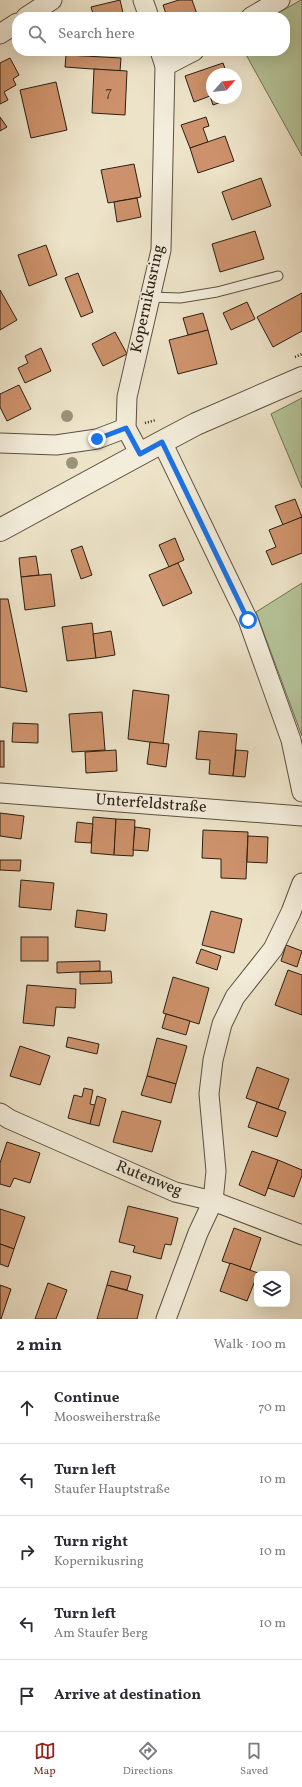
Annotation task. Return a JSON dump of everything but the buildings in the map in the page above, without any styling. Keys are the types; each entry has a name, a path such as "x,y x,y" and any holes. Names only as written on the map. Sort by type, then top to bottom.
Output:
{"street":[{"path":"34,12 52,0"},
{"path":"143,0 147,12"},
{"path":"260,12 280,0"},
{"path":"0,34 12,26"},
{"name":"Kopernikusring","path":"126,428 127,397 161,250 163,59 175,56"},
{"path":"0,530 196,424 302,378"},
{"path":"0,443 56,445 97,439 126,428 140,454"},
{"path":"162,442 248,620 291,740 302,792"},
{"name":"Unterfeldstraße","path":"0,793 302,816"},
{"path":"166,1319 198,1233 213,1201 216,1171 210,1094 213,1060 222,1024 235,997 273,949 291,912 302,883"},
{"name":"Rutenweg","path":"0,1112 9,1119 175,1192 213,1201 302,1235"}],"lane":[{"path":"150,297 180,298 217,292 278,276"}],"green space":[{"path":"302,0 302,156 247,56 290,56 290,12 280,12"},
{"path":"302,398 302,488 271,414"},
{"path":"302,583 302,736 256,612"}],"route":[{"path":"97,439 126,428 140,454 162,442 248,620"}]}
